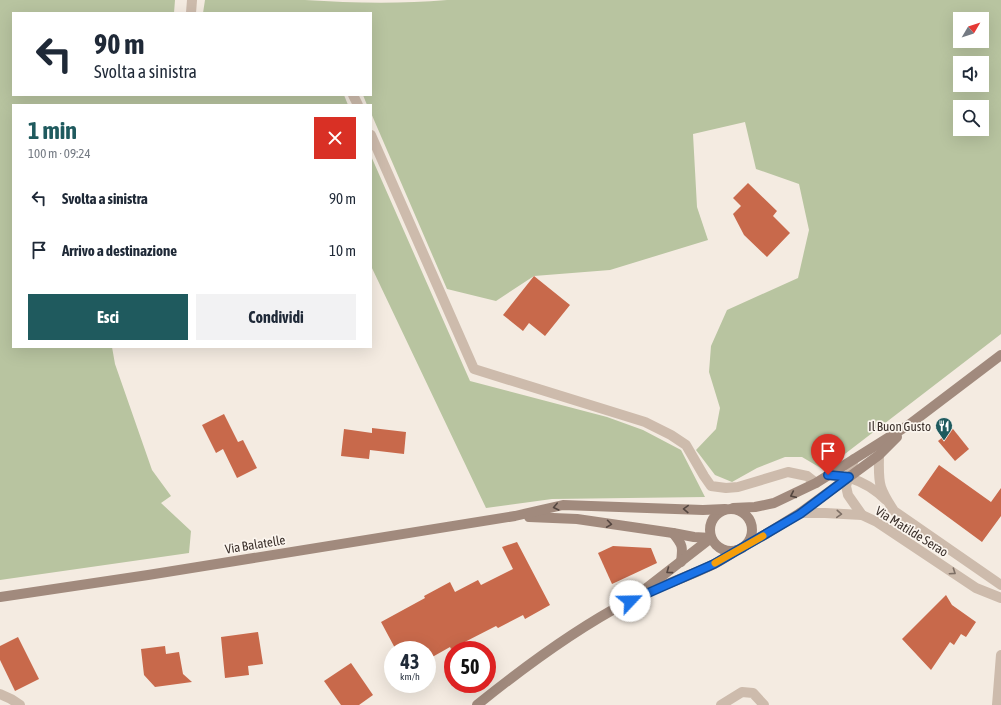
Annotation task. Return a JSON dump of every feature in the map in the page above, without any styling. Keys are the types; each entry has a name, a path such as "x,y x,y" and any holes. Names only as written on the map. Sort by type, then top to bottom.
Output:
{"main road":[{"path":"515,516 563,505 703,510 729,509 774,503 816,483 910,424 1001,355"},
{"path":"477,705 507,681 601,616 630,601 714,564 800,514 879,455 910,424"},
{"path":"729,509 738,510 746,515 752,528 751,537 741,548 728,551 723,550 714,544 709,532 711,520 715,515 719,511 729,509"},
{"path":"515,516 577,519 694,537 711,538"},
{"name":"Via Balatelle","path":"0,597 156,574 515,516"},
{"path":"673,533 681,543 683,551 681,562"},
{"path":"630,601 711,538"}],"street":[{"path":"191,12 192,0"},
{"path":"372,137 474,369 645,422 671,435 686,445 711,486 726,488 738,487 788,472 807,476 816,483"},
{"name":"Via Matilde Serao","path":"879,455 881,486 894,511 1001,584"},
{"path":"854,459 846,486 848,495 862,515"},
{"path":"828,475 849,477 861,482 889,502"},
{"name":"Via Matilde Serao","path":"800,514 825,513 862,515 877,522 976,588 1001,598"},
{"path":"997,705 1001,655"},
{"path":"721,705 742,692 753,693 764,705"},
{"path":"0,694 20,705"}],"green space":[{"path":"0,0 175,0 174,12 12,12 12,96 344,96 348,104 12,104 12,348 112,348 115,364 152,470 171,496 161,503 191,531 189,553 0,580"},
{"path":"205,0 305,0 376,3 447,0 1001,0 1001,334 824,470 802,457 785,457 757,468 732,482 715,475 696,450 716,429 720,408 709,372 711,346 727,310 798,278 809,230 799,184 756,169 745,122 693,134 697,207 708,240 610,270 534,276 496,301 447,289 372,115 372,104 367,104 363,96 372,96 372,12 203,12"},
{"path":"372,158 470,381 607,417 643,430 681,450 705,497 552,499 486,508 372,268"}],"building":[{"path":"748,183 777,211 773,216 790,233 767,257 744,235 733,214 741,206 733,198"},
{"path":"534,276 570,305 545,336 529,323 523,331 503,315"},
{"path":"224,414 238,442 243,440 257,468 237,478 223,449 216,453 202,425"},
{"path":"372,428 406,432 404,454 370,450 369,459 341,456 344,429 372,433"},
{"path":"953,429 969,449 955,461 938,441"},
{"path":"939,465 991,502 1001,488 1001,516 982,542 918,495"},
{"path":"517,542 550,605 525,619 523,615 498,628 496,626 467,641 444,641 444,650 436,655 436,641 391,641 381,622 425,598 424,596 450,582 455,592 478,580 481,585 513,569 502,547"},
{"path":"613,546 651,548 657,563 612,584 598,553"},
{"path":"946,595 952,605 976,622 966,637 961,634 954,645 950,642 931,670 902,639"},
{"path":"258,632 263,664 248,666 249,675 225,678 221,637"},
{"path":"18,637 39,679 15,691 0,660 0,646"},
{"path":"165,646 166,654 179,652 183,674 192,682 155,687 144,675 141,649"},
{"path":"351,663 373,695 359,705 341,705 324,681"}],"slow traffic":[{"path":"715,563 763,536"}],"place":[{"name":"Il Buon Gusto","path":"944,441"}],"route":[{"path":"630,601 714,564 800,514 849,477 828,475"}]}
